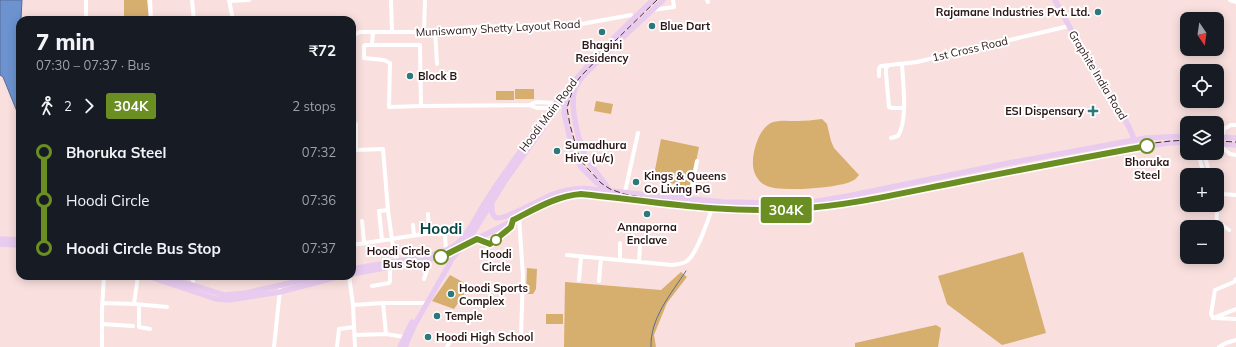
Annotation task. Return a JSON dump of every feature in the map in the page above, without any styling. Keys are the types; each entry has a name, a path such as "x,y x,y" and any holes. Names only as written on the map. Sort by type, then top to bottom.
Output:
{"main road":[{"name":"Hoodi Main Road","path":"610,191 582,149 574,113 574,93 580,80 596,60 633,18 653,0"},
{"name":"Hoodi Main Road","path":"400,347 404,337 486,201 566,94 568,87 663,0"},
{"name":"Graphite India Road","path":"1055,0 1129,127 1135,141"},
{"name":"Hoodi Main Road","path":"459,245 471,236 525,148 552,108 566,94"},
{"path":"566,94 564,113 573,151 581,167 596,182 610,191 689,200 754,203 812,202 1009,163 1146,138 1180,136"},
{"path":"1164,137 1165,143"},
{"path":"1224,137 1236,138"},
{"path":"356,268 431,256 459,245 556,199 570,195 581,194 712,209 783,210 838,205 1052,163 1165,143 1180,142"},
{"path":"1224,144 1236,145"},
{"path":"491,202 491,212 495,217 502,218 547,196 561,191 581,188 605,192 615,198"},
{"path":"0,239 16,240"},
{"path":"0,244 16,244"},
{"path":"356,273 441,257 459,245"},
{"path":"159,280 214,298 241,299 323,280"},
{"path":"176,280 224,298"},
{"path":"280,289 308,280"},
{"path":"405,347 425,303"}],"street":[{"path":"86,0 86,16"},
{"path":"150,0 151,16"},
{"path":"192,0 194,16"},
{"path":"232,16 229,1 249,0"},
{"path":"391,0 392,32"},
{"path":"424,32 425,0"},
{"path":"652,10 674,7 673,0"},
{"path":"1230,0 1236,2"},
{"name":"Muniswamy Shetty Layout Road","path":"356,34 360,32 424,32 472,27 576,25 631,15 633,18"},
{"name":"1st Cross Road","path":"888,66 917,62 1069,26"},
{"path":"435,31 437,64"},
{"path":"372,32 372,44"},
{"path":"421,106 420,45 367,44 364,46 364,58 390,62 389,106 421,106 529,105 537,108 552,108"},
{"path":"891,138 898,136 902,131 904,108 902,64"},
{"path":"879,76 879,68 881,66 888,66 886,68 886,73 889,106 892,108 904,108"},
{"path":"529,105 536,102 556,103"},
{"path":"356,124 356,150 383,150 388,210 394,255 399,261"},
{"path":"1224,129 1231,125 1236,125"},
{"path":"625,192 638,132"},
{"path":"1224,149 1230,154 1236,155"},
{"path":"689,200 697,161"},
{"path":"1224,194 1235,196"},
{"path":"567,255 672,265 681,264 687,262 696,250 712,209"},
{"path":"382,240 379,211 388,210"},
{"path":"1217,212 1217,221 1229,230"},
{"path":"427,234 428,214"},
{"path":"447,347 452,338 519,341 521,336 523,282 519,217"},
{"path":"362,221 364,243"},
{"path":"413,226 414,236"},
{"path":"356,244 392,238 427,234 445,234 446,250"},
{"path":"620,243 620,260"},
{"path":"639,262 640,246"},
{"path":"579,280 582,257"},
{"path":"599,281 601,258"},
{"path":"423,260 426,270 424,279"},
{"path":"372,286 390,281 390,267"},
{"path":"1213,318 1211,314 1215,290 1234,282 1236,278"},
{"path":"102,347 104,280"},
{"path":"138,280 137,304 139,327 150,329"},
{"path":"193,280 193,286"},
{"path":"350,280 353,305 355,347"},
{"path":"274,347 280,289"},
{"path":"102,303 166,307"},
{"path":"383,303 386,334"},
{"path":"353,305 425,303"},
{"path":"1213,318 1236,309"},
{"path":"1213,318 1236,319"},
{"path":"102,324 134,326"},
{"path":"337,347 338,329 354,327"},
{"path":"355,335 386,334 404,337"},
{"path":"1219,347 1236,340"}],"shaded area":[{"path":"124,0 147,0 149,16 124,16"},
{"path":"515,89 534,89 534,99 515,99"},
{"path":"496,91 514,91 514,100 496,100"},
{"path":"596,101 613,104 611,114 594,111"},
{"path":"822,119 827,124 834,148 859,175 853,181 845,184 808,189 782,189 771,187 760,182 754,171 753,160 757,140 764,129 776,121"},
{"path":"661,139 699,147 691,187 653,180"},
{"path":"1023,252 1046,333 1002,345 947,304 938,276"},
{"path":"527,268 537,269 536,289 533,294 526,294"},
{"path":"681,272 687,277 667,303 654,335 656,347 564,347 565,282 661,290"},
{"name":"Hoodi Sports Complex","path":"450,275 470,286 454,309 432,301"},
{"path":"546,314 563,314 563,324 546,324"},
{"path":"936,325 941,328 938,347 855,347 855,343"}],"water":[{"path":"0,0 22,0 21,16 16,16 16,109 3,77 0,75"}],"waterway":[{"path":"651,347 654,326 662,307 686,271"}],"railway":[{"path":"657,0 581,76 574,85 567,108 570,125 580,160 601,183 610,189 624,194 667,202 751,209 805,209 1145,144 1180,140"},
{"path":"1224,141 1236,142"}],"bus line":[{"name":"304K","path":"441,257 477,239 490,244 511,227 513,220 556,199 570,195 581,194 726,210 787,210 813,208 855,203 1052,163 1147,146"}],"place":[{"name":"Rajamane Industries Pvt. Ltd.","path":"1098,12"},
{"name":"Blue Dart","path":"652,26"},
{"name":"Bhagini Residency","path":"602,32"},
{"name":"Block B","path":"410,76"},
{"name":"ESI Dispensary","path":"1093,111"},
{"name":"Bhoruka Steel","path":"1147,146"},
{"name":"Sumadhura Hive (u/c)","path":"557,151"},
{"name":"Kings & Queens Co Living PG","path":"636,182"},
{"name":"Annaporna Enclave","path":"647,214"},
{"name":"Hoodi Circle","path":"496,240"},
{"name":"Hoodi Circle Bus Stop","path":"441,257"},
{"name":"Hoodi Sports Complex","path":"451,294"},
{"name":"Temple","path":"437,316"},
{"name":"Hoodi High School","path":"428,337"}],"district":[{"name":"Hoodi","path":"441,229"}]}
